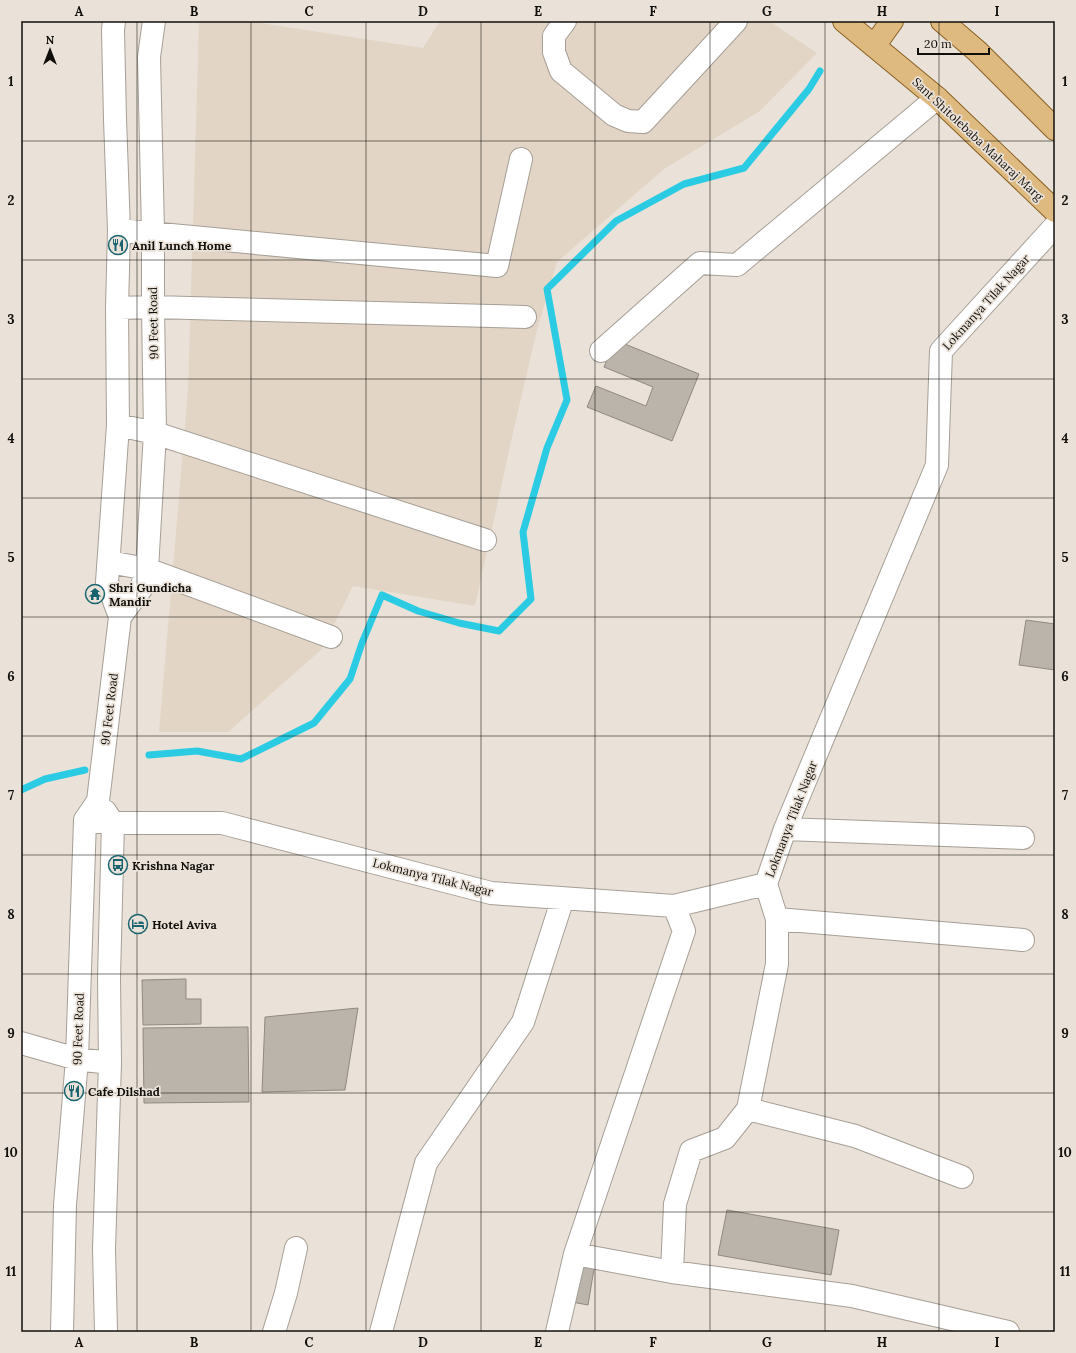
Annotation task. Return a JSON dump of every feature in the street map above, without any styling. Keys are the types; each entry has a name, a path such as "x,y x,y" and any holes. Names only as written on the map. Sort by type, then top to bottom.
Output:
{"main road":[{"name":"Sant Shitolebaba Maharaj Marg","path":"844,21 937,98 1055,211"},
{"path":"874,46 892,21"},
{"path":"942,21 977,51 1055,129"}],"street":[{"name":"90 Feet Road","path":"62,1332 66,1205 77,1059 85,820 98,801 120,617 107,582 118,425 117,308 119,230 114,118 114,21"},
{"name":"90 Feet Road","path":"120,617 141,589 147,569 155,433 153,232 149,58 154,21"},
{"path":"565,21 554,36 554,52 562,71 614,115 628,121 644,122 736,21"},
{"path":"601,351 700,263 737,265 937,98"},
{"path":"119,230 153,232 498,266 521,159"},
{"name":"Lokmanya Tilak Nagar","path":"85,820 113,823 222,823 491,893 674,906 766,884 785,828 937,465 941,351 1055,226"},
{"path":"117,308 153,307 525,317"},
{"path":"118,425 155,433 486,540"},
{"path":"109,562 147,569 331,637"},
{"path":"98,801 113,823 108,977 110,1063 104,1249 106,1332"},
{"path":"785,828 1023,838"},
{"path":"672,1272 675,1204 691,1151 725,1138 748,1109 777,964 777,920 766,884"},
{"path":"380,1332 426,1163 523,1022 563,898"},
{"path":"557,1332 575,1254 684,931 674,906"},
{"path":"777,920 1023,940"},
{"path":"21,1043 77,1059 110,1063"},
{"path":"748,1109 855,1136 962,1177"},
{"path":"274,1332 286,1293 296,1248"},
{"path":"575,1254 672,1272 852,1296 1008,1332"}],"shaded area":[{"path":"199,21 247,21 423,48 440,21 769,21 817,53 760,111 664,169 557,262 537,330 475,606 353,586 322,649 228,732 159,732 188,390"}],"building":[{"path":"615,340 699,374 672,441 587,407 596,386 646,406 653,387 604,367"},
{"path":"1026,620 1055,624 1055,670 1019,665"},
{"path":"186,979 186,999 201,999 201,1024 143,1025 142,980"},
{"path":"358,1008 345,1090 262,1092 265,1017"},
{"path":"248,1027 249,1102 144,1103 143,1028"},
{"path":"727,1210 839,1230 831,1275 718,1255"},
{"path":"579,1260 595,1263 588,1305 572,1302"}],"waterway":[{"path":"149,755 197,751 241,759 314,723 350,679 362,643 382,595 418,611 459,623 499,631 531,599 523,532 547,448 567,400 547,289 616,221 684,184 744,168 809,89 820,71"},
{"path":"21,790 45,779 85,770"}],"place":[{"name":"Anil Lunch Home","path":"118,245"},
{"name":"Shri Gundicha Mandir","path":"95,594"},
{"name":"Krishna Nagar","path":"118,865"},
{"name":"Hotel Aviva","path":"138,924"},
{"name":"Cafe Dilshad","path":"74,1091"}]}
